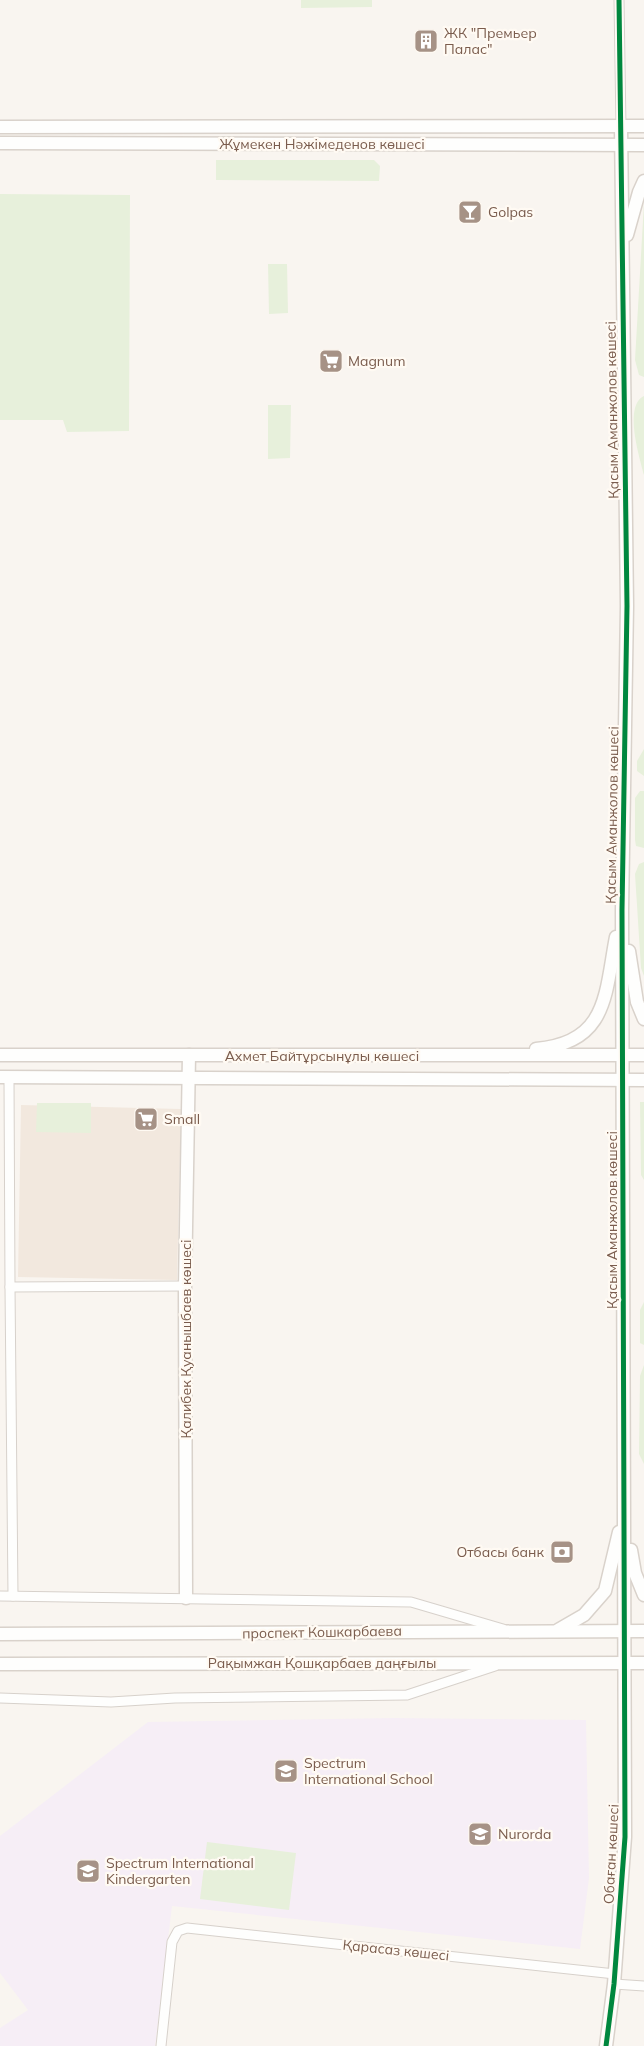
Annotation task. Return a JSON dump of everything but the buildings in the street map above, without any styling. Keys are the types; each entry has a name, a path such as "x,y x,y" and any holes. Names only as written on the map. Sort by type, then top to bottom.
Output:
{"street":[{"name":"Қасым Аманжолов көшесі","path":"619,0 627,606 622,910 625,1630"},
{"name":"Жұмекен Нәжімеденов көшесі","path":"0,127 644,126"},
{"name":"Жұмекен Нәжімеденов көшесі","path":"0,143 644,145"},
{"path":"622,264 630,221 644,181"},
{"path":"622,910 637,1002 644,1019"},
{"path":"453,1056 550,1048 580,1037 591,1025 602,1006 622,910"},
{"name":"Ахмет Байтұрсынұлы көшесі","path":"0,1055 644,1055"},
{"name":"Қалибек Қуанышбаев көшесі","path":"186,1598 184,1286 189,1055"},
{"path":"5,1077 10,1287 13,1596"},
{"name":"Ахмет Байтұрсынұлы көшесі","path":"5,1077 644,1080"},
{"path":"10,1287 184,1286"},
{"path":"624,1505 635,1573 644,1595"},
{"path":"558,1630 584,1615 605,1591 624,1505"},
{"path":"0,1596 410,1602 510,1631"},
{"name":"Обаған көшесі","path":"606,2046 615,1979 624,1838 625,1630"},
{"name":"проспект Кошкарбаева","path":"0,1634 644,1631"},
{"path":"0,1698 111,1702 175,1698 407,1695 505,1663"},
{"name":"Рақымжан Қошқарбаев даңғылы","path":"0,1664 644,1663"},
{"name":"Қарасаз көшесі","path":"161,2046 172,1942 178,1931 187,1928 615,1979 644,1986"}],"shaded area":[{"path":"21,1105 181,1109 177,1280 18,1277"},
{"path":"395,1718 586,1720 589,1878 580,1949 172,1906 155,2046 0,2046 0,2028 28,2010 0,1973 0,1836 148,1722"}],"green space":[{"path":"301,0 372,0 372,7 301,8"},
{"path":"216,160 374,160 380,166 379,181 216,180"},
{"path":"0,194 130,195 129,431 67,432 63,420 0,420"},
{"path":"644,203 644,377 639,375 635,360"},
{"path":"268,264 287,264 288,313 269,314"},
{"path":"644,396 644,475 634,421 638,402"},
{"path":"268,405 291,405 290,458 268,459"},
{"path":"644,749 644,776 637,771 637,761"},
{"path":"640,791 644,791 644,848 636,846 635,840 635,798"},
{"path":"644,862 644,976 641,968 635,874 639,864"},
{"path":"640,1102 644,1102 644,1180 641,1175"},
{"path":"37,1103 91,1103 91,1133 36,1132"},
{"path":"644,1302 644,1345 640,1343 640,1310"},
{"path":"644,1365 644,1464 639,1454 640,1376"},
{"path":"207,1842 296,1853 289,1910 200,1899"}],"cycle path":[{"path":"606,2046 614,1984 625,1837 622,910 627,606 619,0"}],"place":[{"name":"ЖК \"Премьер Палас\"","path":"426,41"},
{"name":"Golpas","path":"470,212"},
{"name":"Magnum","path":"331,361"},
{"name":"Small","path":"146,1119"},
{"name":"Отбасы банк","path":"562,1552"},
{"name":"Spectrum International School","path":"286,1771"},
{"name":"Nurorda","path":"480,1834"},
{"name":"Spectrum International Kindergarten","path":"88,1871"}]}
